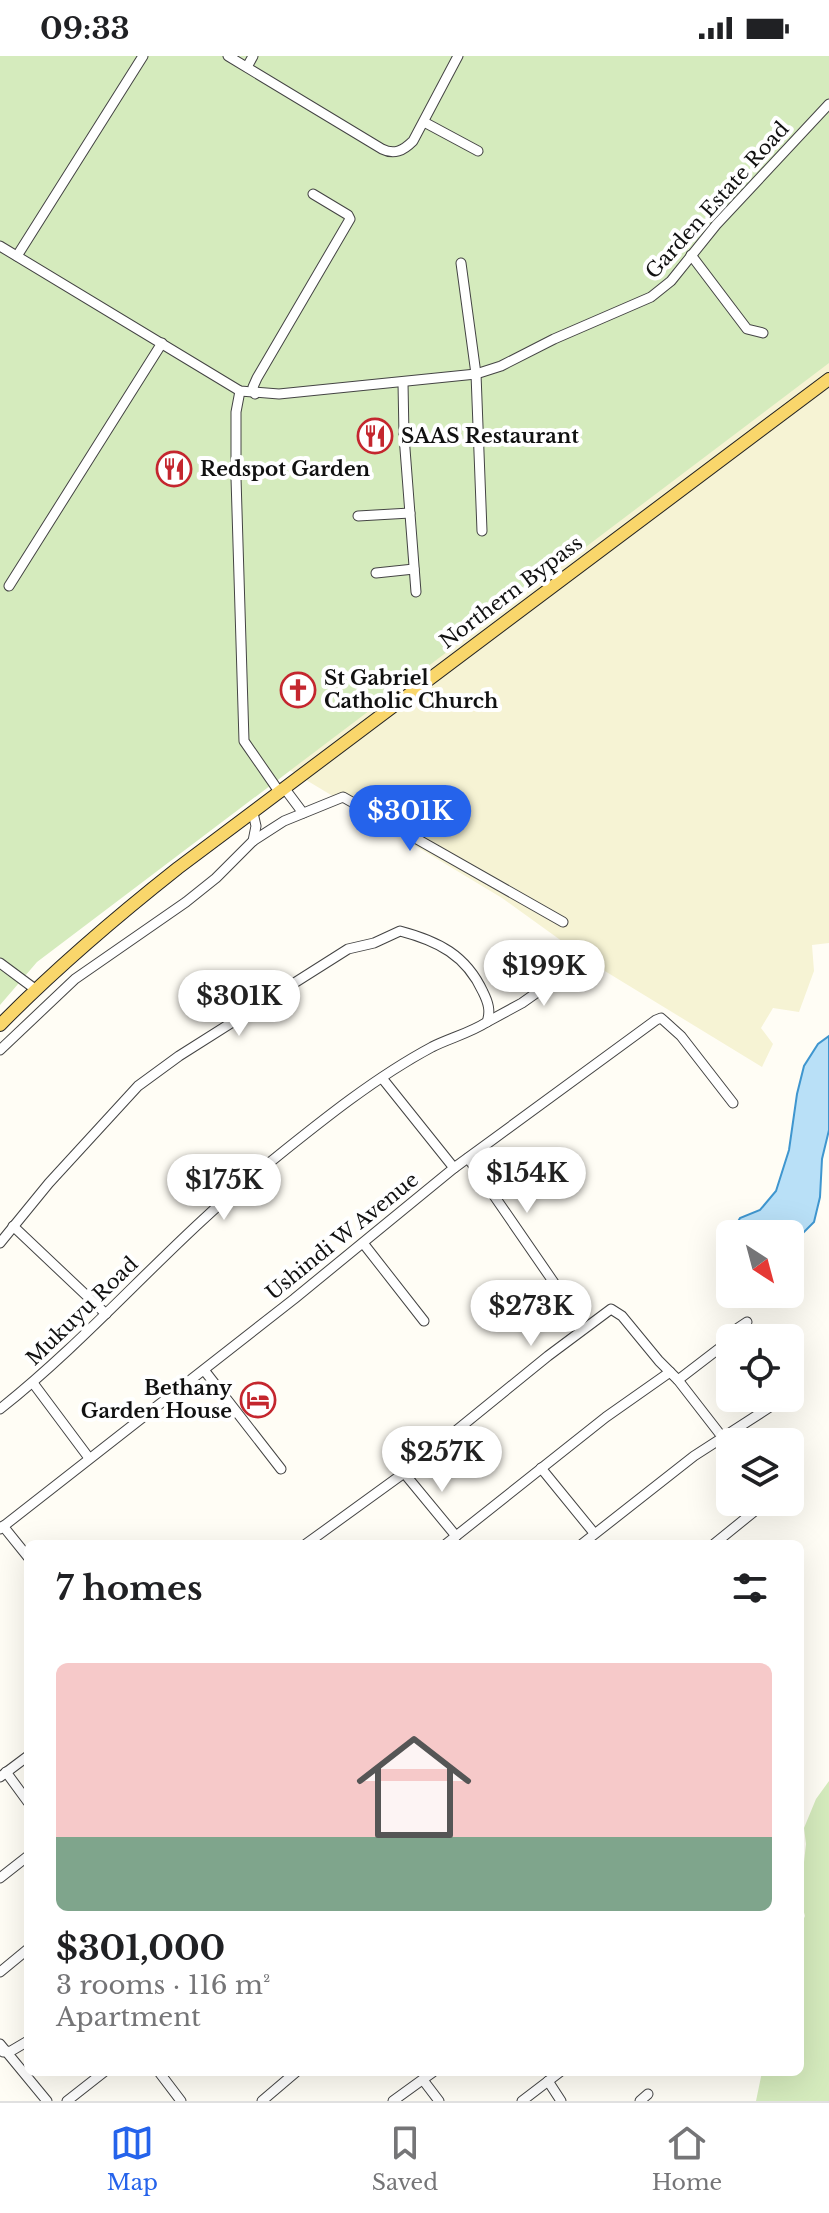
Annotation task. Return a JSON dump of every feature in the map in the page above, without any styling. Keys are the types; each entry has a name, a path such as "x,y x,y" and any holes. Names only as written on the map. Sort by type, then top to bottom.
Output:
{"main road":[{"name":"Northern Bypass","path":"0,1025 35,989 161,882 829,379"}],"street":[{"path":"17,256 143,56"},
{"path":"228,56 387,152 405,148 413,141 458,56"},
{"path":"247,67 253,56"},
{"name":"Garden Estate Road","path":"0,246 240,391 255,394 476,374 501,366 651,297 671,281 829,104"},
{"path":"424,122 478,151"},
{"path":"255,394 253,387 257,378 350,219 313,194"},
{"path":"691,255 747,329 763,333"},
{"path":"461,263 476,374 482,531"},
{"path":"9,586 162,343"},
{"path":"403,383 416,592"},
{"path":"240,391 236,412 236,478 244,741 303,813"},
{"path":"358,516 410,513"},
{"path":"376,573 414,569"},
{"path":"0,1050 64,988 199,892 253,841 284,821 339,798 350,799 563,922"},
{"path":"253,813 256,826 253,841"},
{"path":"0,1243 107,1117 148,1078 357,945 374,943 400,931 441,945 462,959 475,977 487,1002 487,1022"},
{"name":"Mukuyu Road","path":"0,1409 33,1383 231,1194 269,1162 382,1078 433,1047 522,1003 580,962"},
{"path":"0,963 35,989"},
{"path":"51,975 64,988"},
{"name":"Ushindi W Avenue","path":"2,1527 204,1370 454,1168 660,1018 674,1028 733,1103"},
{"path":"382,1078 454,1168"},
{"path":"468,1158 559,1290"},
{"path":"13,1226 106,1314"},
{"path":"363,1243 424,1321"},
{"path":"312,1540 404,1473 607,1310 614,1309 622,1316 716,1428"},
{"path":"451,1540 633,1397 721,1347 735,1330 747,1322"},
{"path":"204,1370 281,1469"},
{"path":"33,1383 89,1458"},
{"path":"739,1428 763,1412"},
{"path":"586,1540 694,1456 716,1443"},
{"path":"541,1468 594,1533"},
{"path":"404,1473 456,1536"},
{"path":"719,1540 749,1516"},
{"path":"2,1527 24,1552"},
{"path":"24,1759 3,1775 24,1798"},
{"path":"0,1878 24,1859"},
{"path":"0,1972 24,1952"},
{"path":"24,2042 2,2050 24,2076"},
{"path":"24,2076 46,2101"},
{"path":"67,2101 99,2076"},
{"path":"162,2076 181,2101"},
{"path":"262,2101 291,2076"},
{"path":"393,2101 428,2076"},
{"path":"522,2101 555,2076"},
{"path":"423,2080 439,2101"},
{"path":"548,2081 561,2101"},
{"path":"32,2101 39,2094 46,2101"},
{"path":"640,2101 648,2094"}],"shaded area":[{"path":"829,318 829,943 812,945 814,971 799,1012 773,1008 761,1028 773,1044 762,1067 595,965 502,898 248,745"}],"green space":[{"path":"0,56 829,56 829,363 37,962 0,1005"},
{"path":"829,1781 829,2101 756,2101 761,2076 804,2076 804,1828 816,1799"}],"water":[{"path":"829,1036 829,1130 814,1222 804,1232 804,1220 739,1220 760,1210 776,1191 789,1150 804,1066 818,1044"}],"place":[{"name":"SAAS Restaurant","path":"375,436"},
{"name":"Redspot Garden","path":"174,469"},
{"name":"St Gabriel Catholic Church","path":"298,690"},
{"name":"Bethany Garden House","path":"258,1400"}]}
